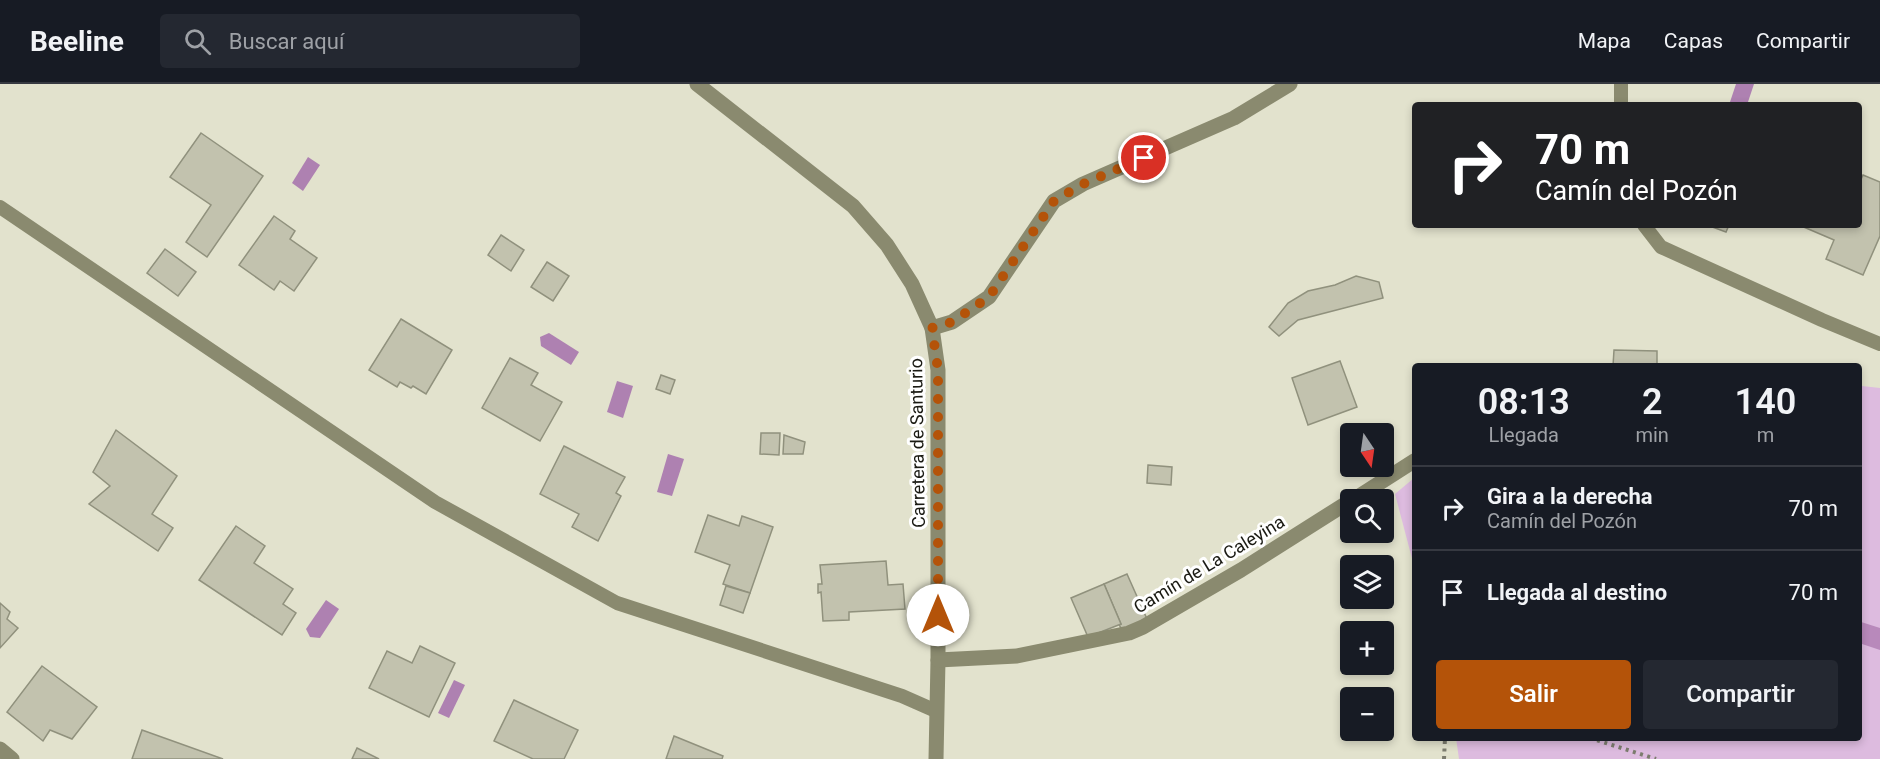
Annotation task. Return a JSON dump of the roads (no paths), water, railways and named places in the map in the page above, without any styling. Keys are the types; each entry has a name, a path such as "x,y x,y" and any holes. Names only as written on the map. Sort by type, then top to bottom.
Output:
{"street":[{"name":"Carretera de Santurio","path":"697,84 853,206 887,244 912,284 932,328 938,370 936,759"},
{"path":"932,328 952,322 989,297 1054,201 1083,184 1234,118 1290,84"},
{"name":"Camín de La Caleyina","path":"1368,489 1412,461"},
{"name":"Camín de La Caleyina","path":"938,660 1017,656 1136,630 1241,570 1340,507"},
{"path":"0,748 12,759"}],"lane":[{"path":"1621,84 1621,102"},
{"path":"0,207 435,502 617,603 902,696 936,711"},
{"path":"1646,228 1661,247 1880,344"}]}
